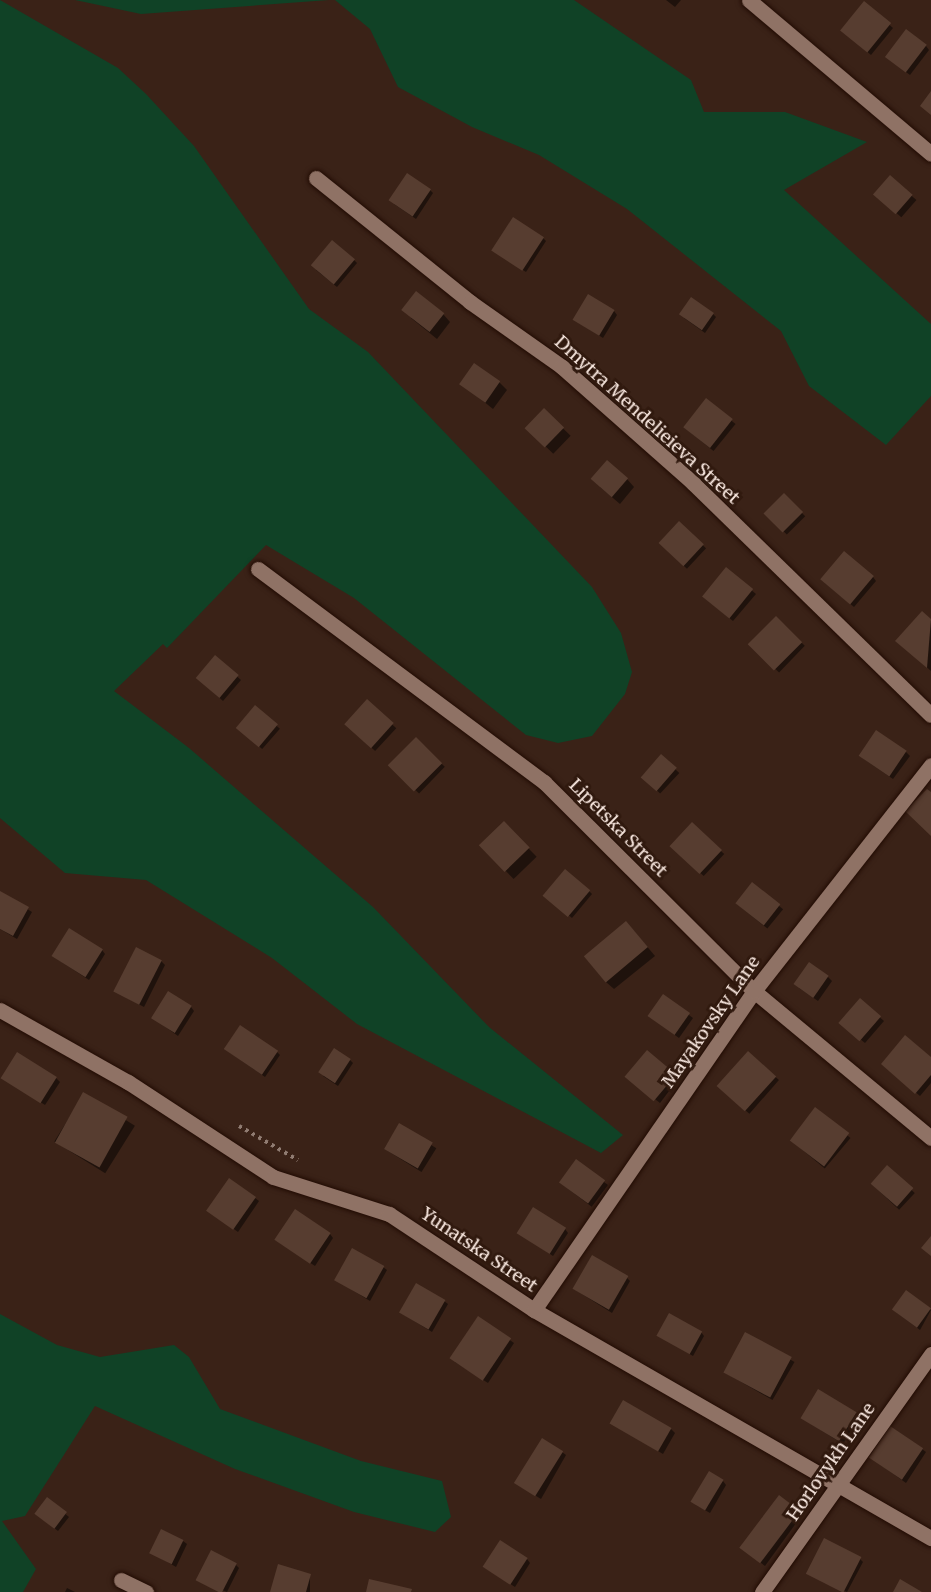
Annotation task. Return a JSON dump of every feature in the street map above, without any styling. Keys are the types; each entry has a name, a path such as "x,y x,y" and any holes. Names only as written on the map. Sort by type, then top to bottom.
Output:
{"street":[{"path":"749,0 931,154"},
{"name":"Dmytra Mendelieieva Street","path":"316,178 471,302 562,367 693,483 931,715"},
{"name":"Lipetska Street","path":"258,569 544,782 754,991 931,1138"},
{"name":"Mayakovsky Lane","path":"534,1310 754,991 931,765"},
{"name":"Yunatska Street","path":"0,1010 128,1082 273,1177 389,1214 534,1310 931,1538"},
{"name":"Horlovykh Lane","path":"762,1592 931,1354"},
{"path":"121,1581 146,1592"}],"path":[{"path":"235,1123 307,1166"}],"green space":[{"path":"0,0 118,68 146,94 194,146 309,309 368,352 592,587 621,633 632,672 625,694 592,736 558,743 526,735 354,598 266,545 167,648 163,644 114,691 189,748 373,907 489,1027 623,1135 601,1153 357,1024 272,958 146,880 65,873 0,818"},
{"path":"75,0 329,0 141,14"},
{"path":"335,0 574,0 691,80 704,112 785,112 867,142 784,190 931,324 931,396 886,445 809,386 781,331 627,209 539,155 472,127 398,87 370,29"},
{"path":"0,1314 57,1345 100,1357 174,1345 189,1357 220,1409 361,1461 442,1481 451,1517 435,1532 354,1512 235,1469 95,1406 25,1516 2,1521 36,1569 23,1592 0,1592"}],"building":[{"path":"864,1 891,23 867,53 840,31"},
{"path":"906,29 927,45 906,73 885,57"},
{"path":"931,91 931,115 920,106"},
{"path":"407,173 431,189 413,217 389,200"},
{"path":"890,175 913,195 896,214 873,195"},
{"path":"513,217 544,237 522,271 491,251"},
{"path":"332,240 355,259 334,285 311,265"},
{"path":"416,291 444,313 430,332 401,310"},
{"path":"588,294 615,310 599,336 573,320"},
{"path":"691,297 714,313 702,330 679,314"},
{"path":"474,363 500,381 485,403 459,384"},
{"path":"706,398 733,419 710,448 683,427"},
{"path":"544,408 564,427 545,448 525,428"},
{"path":"607,460 628,478 612,497 591,479"},
{"path":"784,493 803,512 783,533 763,514"},
{"path":"679,521 704,544 683,566 659,543"},
{"path":"844,551 874,576 850,604 820,579"},
{"path":"726,567 753,589 729,619 702,597"},
{"path":"922,611 931,619 927,668 895,641"},
{"path":"776,616 802,642 774,670 748,644"},
{"path":"215,655 239,675 219,698 196,678"},
{"path":"367,699 394,723 371,748 344,724"},
{"path":"255,705 278,724 259,747 236,728"},
{"path":"876,730 907,751 889,776 859,756"},
{"path":"416,737 442,763 414,791 388,765"},
{"path":"661,754 677,768 657,791 641,777"},
{"path":"927,789 931,792 931,836 905,811"},
{"path":"504,821 530,848 505,872 479,845"},
{"path":"692,822 722,850 699,874 669,846"},
{"path":"565,869 590,890 568,917 543,896"},
{"path":"752,882 780,904 764,925 735,903"},
{"path":"0,891 29,907 13,936 0,929"},
{"path":"626,921 648,947 606,982 584,956"},
{"path":"69,928 103,949 85,977 52,956"},
{"path":"136,947 162,960 139,1005 113,992"},
{"path":"809,962 829,976 813,998 794,984"},
{"path":"168,991 192,1006 175,1033 151,1018"},
{"path":"663,994 690,1013 675,1035 648,1016"},
{"path":"860,998 881,1016 859,1041 838,1023"},
{"path":"240,1025 278,1051 262,1075 224,1049"},
{"path":"905,1035 931,1057 931,1075 915,1094 881,1064"},
{"path":"334,1048 351,1059 335,1083 318,1072"},
{"path":"647,1050 676,1074 654,1101 625,1077"},
{"path":"748,1051 776,1076 745,1111 717,1086"},
{"path":"17,1052 57,1077 40,1103 1,1078"},
{"path":"83,1092 128,1117 99,1167 55,1143"},
{"path":"815,1107 849,1133 824,1166 790,1141"},
{"path":"399,1123 433,1142 418,1168 384,1149"},
{"path":"576,1159 605,1180 588,1204 559,1182"},
{"path":"887,1165 913,1188 897,1207 871,1184"},
{"path":"229,1178 256,1197 233,1230 206,1211"},
{"path":"533,1207 566,1228 550,1254 517,1233"},
{"path":"295,1209 331,1233 310,1264 274,1240"},
{"path":"931,1236 931,1256 921,1248"},
{"path":"352,1248 384,1266 366,1298 334,1280"},
{"path":"592,1255 628,1276 609,1310 572,1289"},
{"path":"416,1283 445,1300 428,1329 399,1312"},
{"path":"906,1290 931,1308 917,1328 892,1309"},
{"path":"669,1313 702,1331 690,1354 656,1336"},
{"path":"478,1316 511,1338 483,1381 449,1358"},
{"path":"745,1332 792,1357 770,1397 723,1373"},
{"path":"818,1389 857,1412 839,1441 800,1418"},
{"path":"623,1400 671,1428 658,1451 610,1423"},
{"path":"890,1426 923,1448 902,1480 869,1458"},
{"path":"542,1438 563,1451 535,1496 514,1483"},
{"path":"709,1471 724,1480 705,1511 690,1502"},
{"path":"779,1495 800,1511 760,1563 739,1548"},
{"path":"47,1497 67,1512 54,1529 34,1514"},
{"path":"161,1529 183,1540 172,1564 149,1553"},
{"path":"824,1538 861,1557 844,1592 806,1574"},
{"path":"500,1540 528,1558 510,1585 483,1567"},
{"path":"211,1550 237,1563 222,1592 196,1580"},
{"path":"278,1564 311,1574 306,1592 270,1592"},
{"path":"369,1579 412,1589 411,1592 366,1592"},
{"path":"900,1579 922,1592 893,1592"}]}
